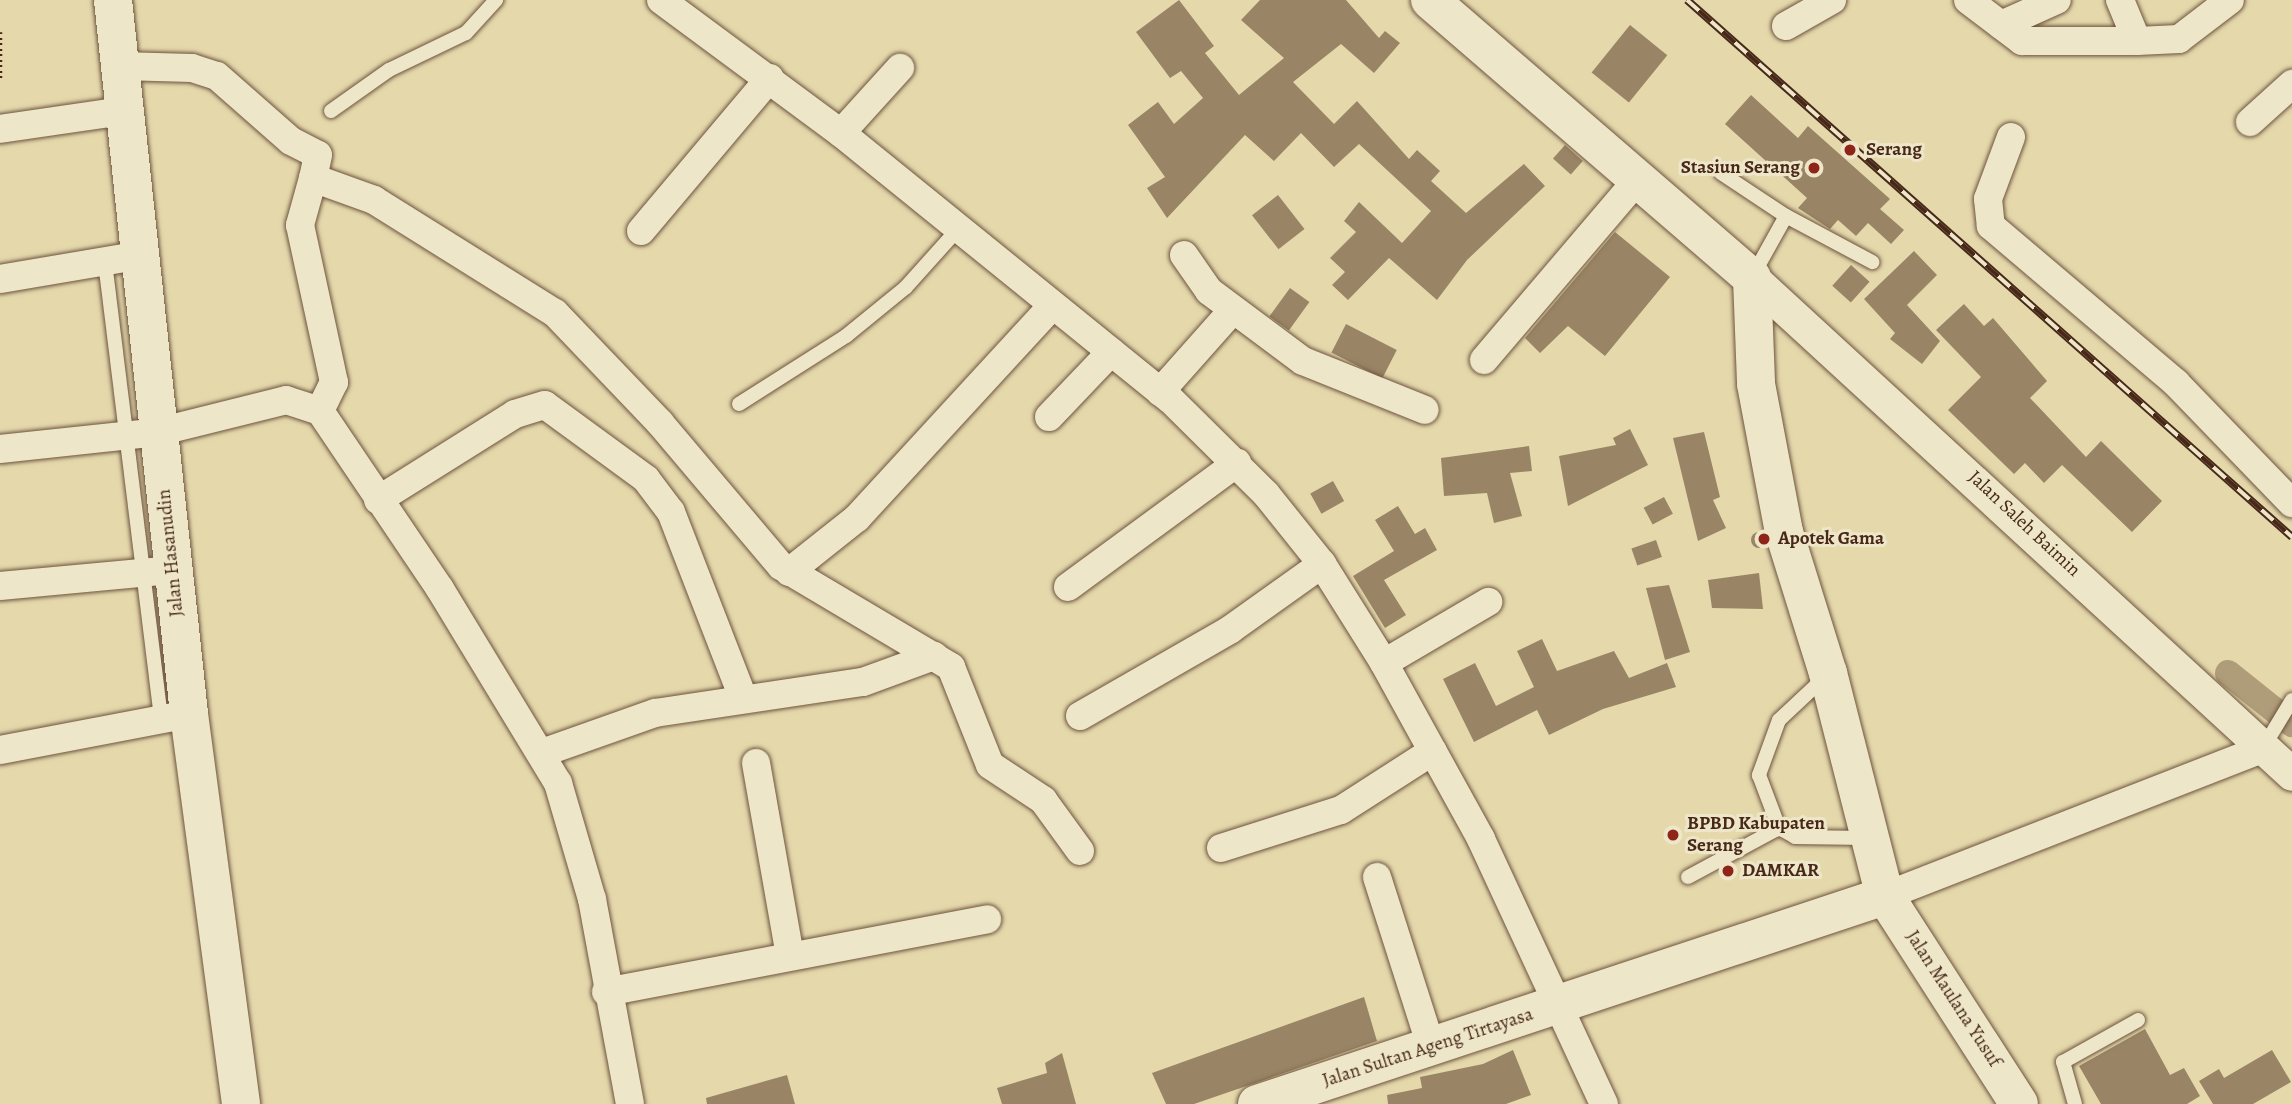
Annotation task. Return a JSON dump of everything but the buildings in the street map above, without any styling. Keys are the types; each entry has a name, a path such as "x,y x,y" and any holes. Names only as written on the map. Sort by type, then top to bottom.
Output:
{"main road":[{"name":"Jalan Hasanudin","path":"113,0 124,111 120,259 175,717 241,1104"},
{"path":"1430,0 1752,278"},
{"name":"Jalan Maulana Yusuf","path":"1752,278 1756,384 1784,532 1828,673 1885,896 2020,1104"},
{"name":"Jalan Sultan Ageng Tirtayasa","path":"1256,1104 1885,896"}],"street":[{"path":"661,0 841,133 1160,392 1237,463 1322,564 1384,663 1433,751 1560,1005 1604,1104"},
{"path":"1786,26 1832,0"},
{"path":"1968,0 2022,41 2179,39 2230,0"},
{"path":"2001,25 2057,0"},
{"path":"2120,0 2137,41"},
{"path":"120,66 192,68 217,76 291,141 318,155 300,225 334,382 320,411"},
{"path":"841,133 900,68"},
{"path":"641,231 770,78"},
{"path":"2250,122 2292,83"},
{"path":"0,129 124,111"},
{"path":"2011,137 1988,199 1992,226 2176,383 2292,503"},
{"path":"313,178 374,200 555,313 789,572 934,656 954,674 990,765 1043,800 1080,851"},
{"path":"1484,360 1637,180"},
{"path":"1184,255 1232,311 1303,361 1425,410"},
{"path":"0,279 120,259"},
{"name":"Jalan Saleh Baimin","path":"1752,278 2269,735 2292,774"},
{"path":"789,572 857,518 1052,306"},
{"path":"1160,392 1232,311"},
{"path":"1049,417 1111,352"},
{"path":"0,449 142,433 286,400 320,411 542,754 558,783 593,899 606,992 629,1104"},
{"path":"378,500 515,414 545,405 646,479 671,512 743,698"},
{"path":"1068,587 1237,463"},
{"path":"1080,716 1231,629 1322,564"},
{"path":"0,586 157,571"},
{"path":"1384,663 1488,602"},
{"path":"542,754 656,713 863,682 934,656"},
{"path":"0,750 175,717"},
{"path":"1885,896 2269,735"},
{"path":"1221,848 1341,810 1433,751"},
{"path":"756,763 790,955"},
{"path":"1377,877 1431,1046"},
{"path":"606,992 987,919"}],"lane":[{"path":"331,111 389,70 466,33 496,0"},
{"path":"1721,173 1786,216 1872,262"},
{"path":"1752,278 1786,216"},
{"path":"739,404 846,336 906,287 958,229"},
{"path":"1828,673 1779,720 1765,746 1759,775 1779,828 1805,839 1870,838"},
{"path":"2269,735 2290,702"},
{"path":"1688,877 1779,828"},
{"path":"2075,1104 2063,1062 2138,1020"}],"path":[{"path":"0,32 0,80"}],"waterway":[{"path":"2228,673 2292,724"}],"railway":[{"path":"1687,0 2292,537"}],"place":[{"name":"Serang","path":"1850,150"},
{"name":"Stasiun Serang","path":"1814,168"},
{"name":"Apotek Gama","path":"1764,539"},
{"name":"BPBD Kabupaten Serang","path":"1673,835"},
{"name":"DAMKAR","path":"1728,871"}]}
